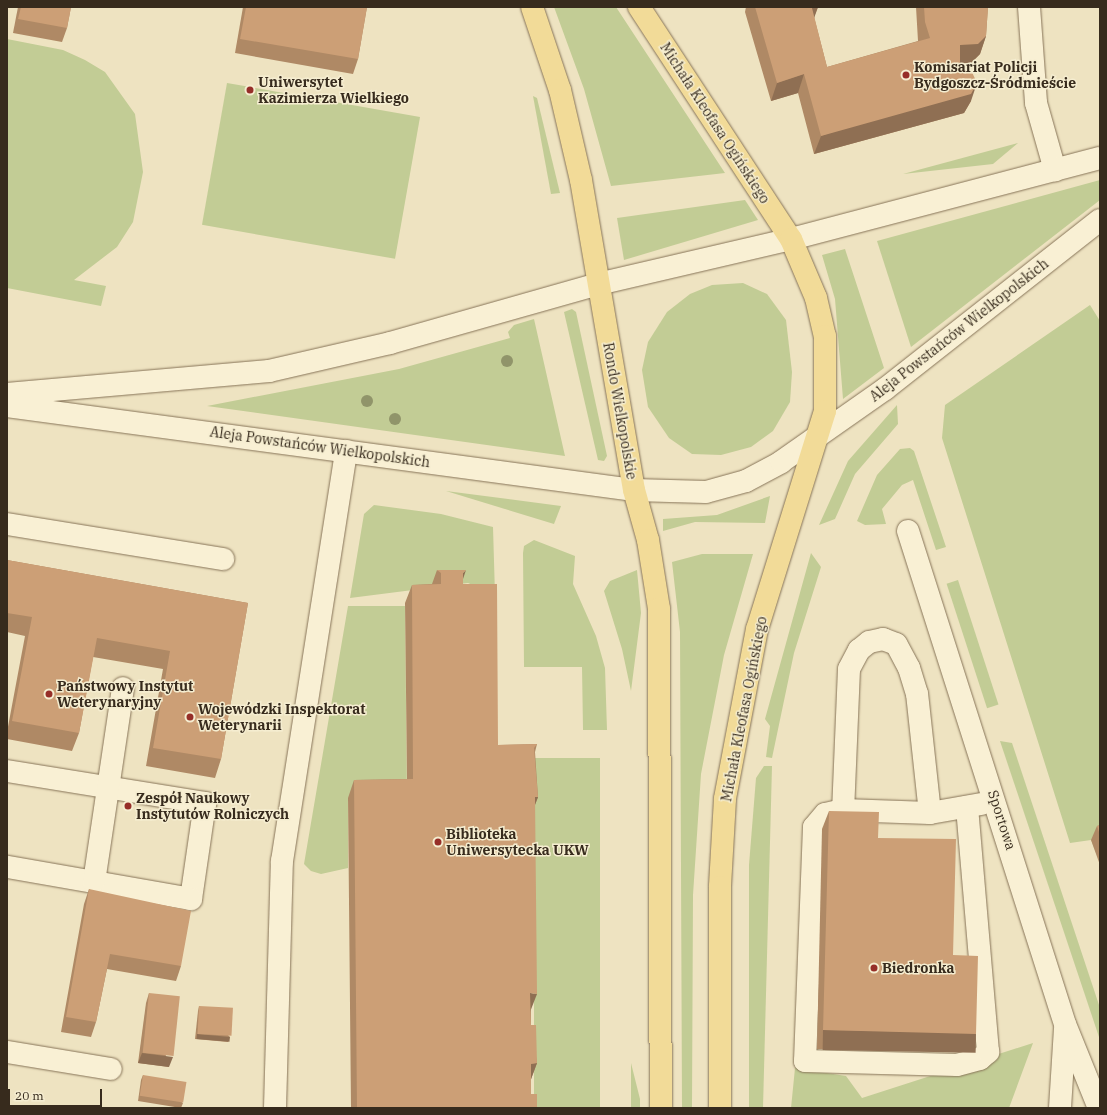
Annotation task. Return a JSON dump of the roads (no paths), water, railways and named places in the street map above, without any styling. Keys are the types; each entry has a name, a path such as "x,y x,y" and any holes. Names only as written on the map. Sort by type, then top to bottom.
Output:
{"main road":[{"path":"532,7 560,90 598,284"},
{"name":"Michała Kleofasa Ogińskiego","path":"639,7 791,239"},
{"path":"791,239 816,298 825,336 825,411 816,437"},
{"name":"Rondo Wielkopolskie","path":"598,284 634,490"},
{"name":"Michała Kleofasa Ogińskiego","path":"720,1108 720,887 726,799 757,629 816,437"},
{"path":"634,490 649,545 659,609 662,1108"}],"street":[{"path":"1029,7 1036,103 1055,170"},
{"path":"7,394 269,371 390,343 598,284 791,239 1100,158"},
{"name":"Aleja Powstańców Wielkopolskich","path":"816,437 885,389 1100,220"},
{"name":"Aleja Powstańców Wielkopolskich","path":"7,406 634,490"},
{"name":"Rondo Wielkopolskie","path":"634,490 682,494 733,486 781,462 816,437"},
{"path":"275,1108 282,861 346,451"},
{"path":"7,524 224,559"},
{"name":"Sportowa","path":"908,531 996,802 1065,1024 1099,1108"},
{"path":"843,810 849,669 859,650 869,642 883,639 896,644 903,654 917,694 930,813"},
{"path":"94,882 123,688"},
{"path":"7,771 205,803 191,899 7,867"},
{"path":"967,807 988,1052 980,1059 957,1066 805,1061 814,826 825,814 843,810 930,813 996,802"},
{"path":"1056,1104 1065,1024"},
{"path":"7,1052 111,1069"}],"place":[{"name":"Komisariat Policji Bydgoszcz-Śródmieście","path":"906,75"},
{"name":"Uniwersytet Kazimierza Wielkiego","path":"250,90"},
{"name":"Państwowy Instytut Weterynaryjny","path":"49,694"},
{"name":"Wojewódzki Inspektorat Weterynarii","path":"190,717"},
{"name":"Zespół Naukowy Instytutów Rolniczych","path":"128,806"},
{"name":"Biblioteka Uniwersytecka UKW","path":"438,842"},
{"name":"Biedronka","path":"874,968"}]}
